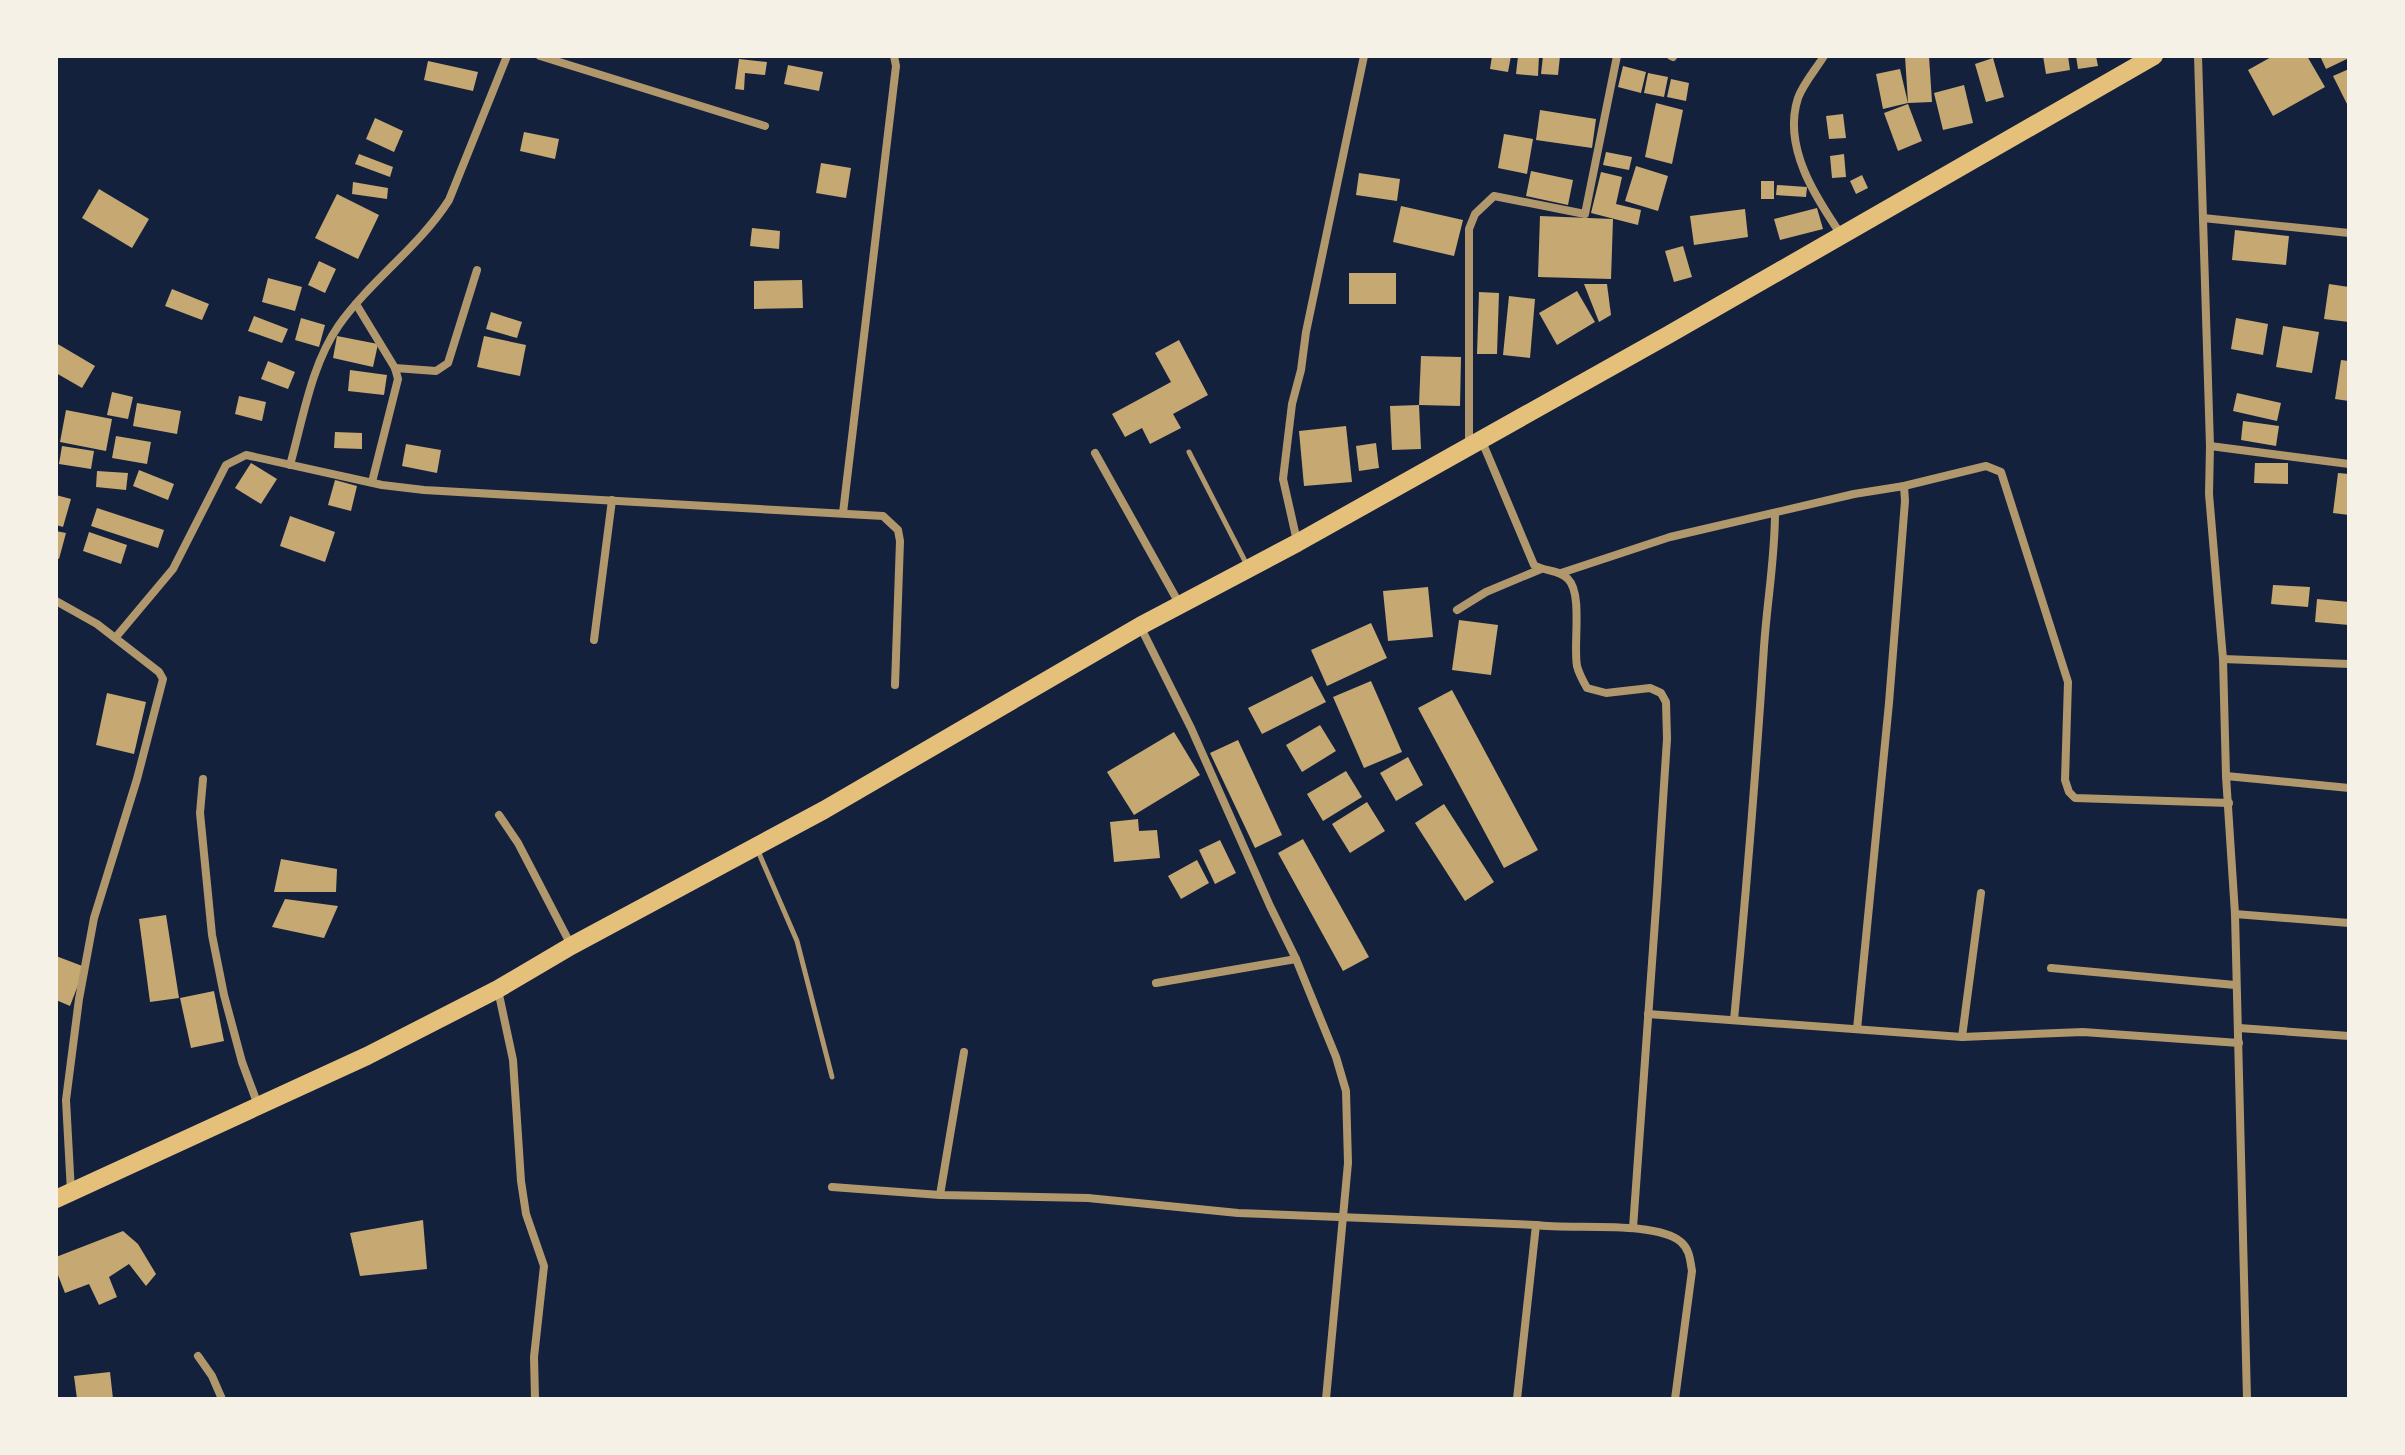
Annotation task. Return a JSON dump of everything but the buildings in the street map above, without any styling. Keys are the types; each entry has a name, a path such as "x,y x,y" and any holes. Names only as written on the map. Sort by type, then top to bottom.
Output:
{"highway":[{"path":"63,1196 367,1056 498,989 571,946 824,810 1140,626 1297,543 2154,56"}],"street":[{"path":"290,465 318,366 336,328 437,219 449,200 507,56"},
{"path":"540,56 765,126"},
{"path":"843,513 896,66 894,56"},
{"path":"1297,543 1283,479 1292,404 1364,56"},
{"path":"1617,56 1585,214 1494,196 1475,214 1469,229 1475,442 1534,565 1561,573 1670,537 1986,466 2001,472 2068,682 2065,780 2069,792 2075,798 2229,803"},
{"path":"1824,56 1798,98 1795,129 1804,174 1815,197 1842,236"},
{"path":"2198,56 2209,494 2223,659 2226,776 2235,914 2247,1399"},
{"path":"2203,218 2349,233"},
{"path":"395,368 436,371 448,363 477,270"},
{"path":"356,304 395,368 398,379 372,482"},
{"path":"2210,446 2349,464"},
{"path":"1095,453 1180,605"},
{"path":"116,637 173,569 226,465 246,455 424,490 883,516 898,530 900,541 895,685"},
{"path":"1857,1029 1889,703 1904,486"},
{"path":"594,640 612,500"},
{"path":"1734,1020 1752,831 1766,614 1775,553 1775,513"},
{"path":"1457,610 1486,592 1541,569"},
{"path":"1561,573 1571,582 1576,604 1577,665 1587,688 1606,693 1650,688 1661,693 1666,702 1666,754 1633,1228"},
{"path":"56,601 116,637 159,672 163,679 137,779 94,918 79,999 66,1100 63,1196"},
{"path":"1140,626 1191,728 1296,959 1336,1057 1346,1091 1348,1163 1326,1399"},
{"path":"2223,659 2349,664"},
{"path":"2226,776 2349,788"},
{"path":"203,779 200,813 212,935 242,1062 258,1105"},
{"path":"499,815 518,843 571,946"},
{"path":"1962,1037 1981,893"},
{"path":"2235,914 2349,923"},
{"path":"1156,983 1296,959"},
{"path":"2051,968 2235,985"},
{"path":"498,989 513,1060 526,1214 544,1266 534,1357 535,1399"},
{"path":"1648,1014 1962,1037 2083,1032 2239,1043"},
{"path":"2239,1028 2349,1036"},
{"path":"940,1195 964,1052"},
{"path":"832,1187 940,1195 1088,1198 1238,1213 1633,1228 1680,1241 1689,1253 1692,1271 1675,1399"},
{"path":"1517,1399 1536,1225"},
{"path":"198,1356 212,1376 222,1399"}],"lane":[{"path":"1189,452 1249,568"},
{"path":"756,846 797,941 832,1077"}]}
